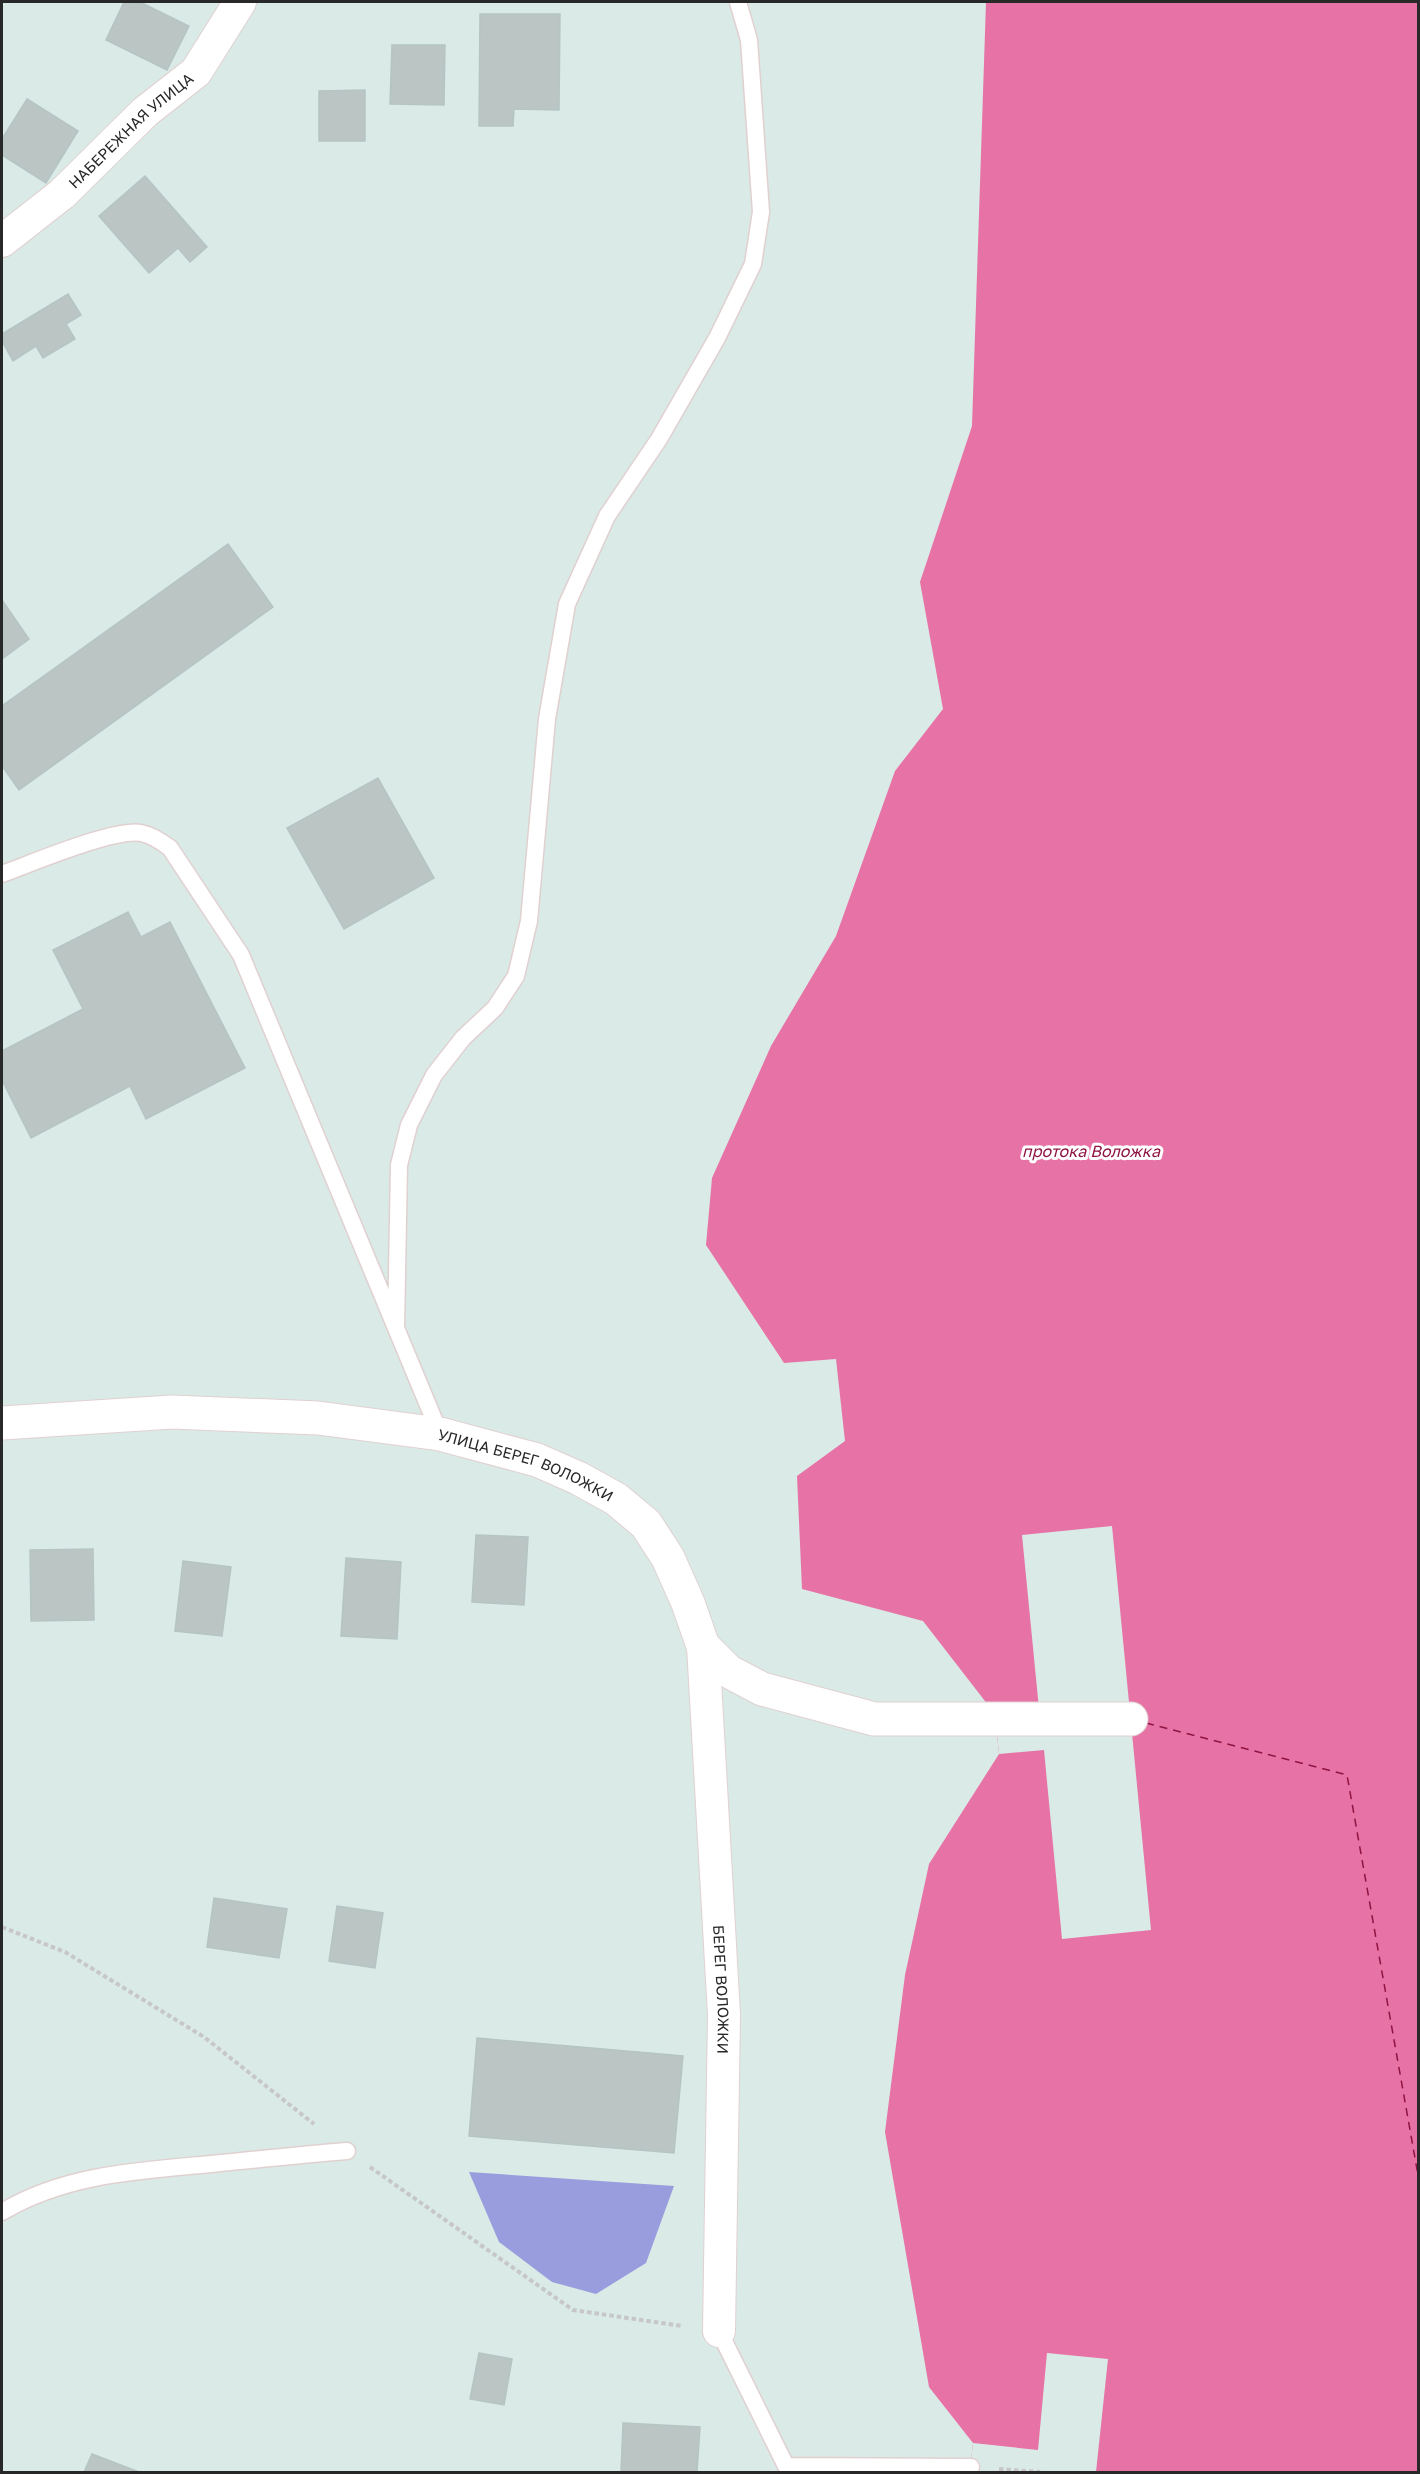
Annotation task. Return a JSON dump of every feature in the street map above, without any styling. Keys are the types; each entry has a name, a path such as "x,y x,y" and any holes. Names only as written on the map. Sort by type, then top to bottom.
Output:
{"street":[{"name":"НАБЕРЕЖНАЯ УЛИЦА","path":"2,241 62,194 145,112 196,72 240,2"},
{"name":"УЛИЦА БЕРЕГ ВОЛОЖКИ","path":"2,1423 172,1412 318,1418 440,1434 537,1460 578,1478 624,1506 646,1524 668,1558 688,1603 702,1646 728,1671 762,1689 874,1719 1131,1719"},
{"name":"БЕРЕГ ВОЛОЖКИ","path":"702,1646 724,2015 719,2331"}],"lane":[{"path":"396,1328 399,1165 409,1125 434,1076 463,1038 495,1008 516,976 529,921 546,719 567,604 607,516 659,439 688,389 717,338 753,264 760,212 749,40 738,2"},
{"path":"2,874 91,843 125,834 141,833 170,848 241,955 440,1434"},
{"path":"2,2212 25,2198 74,2182 119,2172 347,2151"},
{"path":"719,2331 786,2469 971,2467"}],"path":[{"path":"2,1927 65,1952 204,2037 347,2151 573,2310 719,2331"},
{"path":"971,2467 1040,2472"}],"shaded area":[{"path":"469,2172 674,2186 646,2263 596,2294 552,2282 499,2242"}],"water":[{"name":"протока Воложка","path":"986,2 1418,2 1418,2472 970,2472 973,2443 929,2387 885,2132 905,1975 929,1864 999,1754 995,1714 923,1621 802,1589 797,1476 845,1441 836,1359 784,1363 706,1245 712,1178 771,1046 836,936 895,771 943,709 920,582 972,426"}],"pier":[{"path":"1112,1526 1151,1930 1062,1939 1044,1750 999,1754 995,1714 1039,1709 1022,1535"},
{"path":"1047,2353 1108,2359 1096,2472 970,2472 973,2443 1038,2450"}],"building":[{"path":"124,2 140,2 189,26 167,70 106,40"},
{"path":"480,14 560,14 559,110 514,109 513,126 479,126"},
{"path":"392,45 445,45 444,105 390,104"},
{"path":"365,90 365,141 319,141 319,91"},
{"path":"27,99 78,131 46,183 2,155 2,139"},
{"path":"145,176 207,247 190,262 178,248 149,273 99,216"},
{"path":"68,294 81,315 66,324 75,339 43,358 36,346 13,361 2,341 2,334"},
{"path":"228,544 273,607 19,790 2,766 2,706"},
{"path":"2,600 29,639 2,659"},
{"path":"378,778 434,878 344,929 287,828"},
{"path":"128,912 141,937 170,922 245,1068 146,1119 130,1086 31,1138 2,1080 2,1051 83,1009 53,950"},
{"path":"476,1535 528,1537 524,1605 472,1602"},
{"path":"93,1549 94,1620 31,1621 30,1550"},
{"path":"346,1558 401,1562 397,1639 341,1636"},
{"path":"183,1561 231,1567 222,1636 175,1631"},
{"path":"214,1898 287,1909 279,1958 207,1947"},
{"path":"337,1906 383,1913 375,1968 329,1961"},
{"path":"477,2038 683,2056 674,2153 469,2136"},
{"path":"479,2353 512,2359 504,2405 470,2399"},
{"path":"623,2423 700,2427 697,2472 621,2472"},
{"path":"92,2454 139,2472 84,2472"}],"ferry route":[{"path":"1146,1723 1347,1775 1418,2175"}]}
